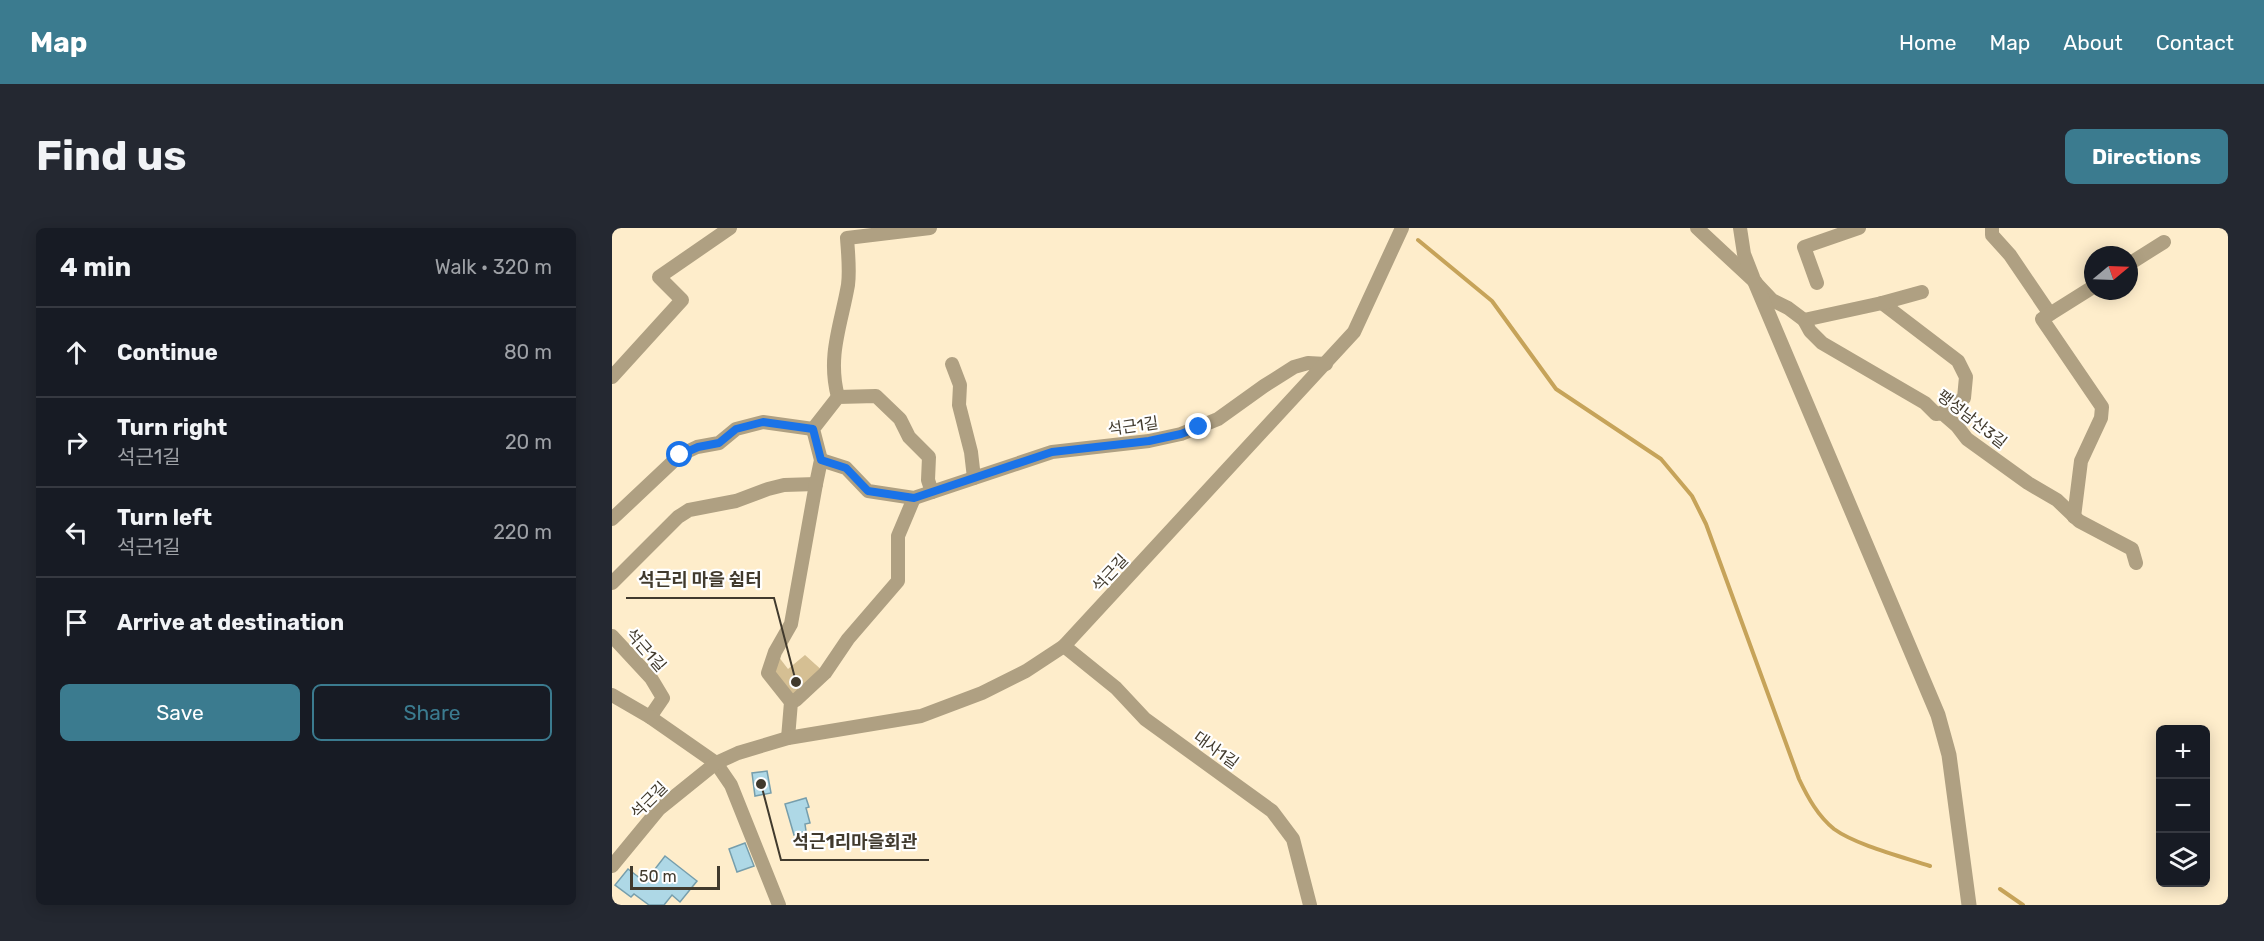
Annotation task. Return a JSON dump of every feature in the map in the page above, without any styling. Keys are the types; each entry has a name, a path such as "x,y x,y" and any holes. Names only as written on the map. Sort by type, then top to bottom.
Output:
{"street":[{"path":"612,377 682,300 659,277 730,228"},
{"path":"838,397 832,376 837,328 848,283 847,238 897,230 930,228"},
{"name":"석근길","path":"612,866 659,809 716,763 738,753 788,738 921,716 982,693 1026,671 1064,646 1354,332 1402,228"},
{"name":"팽성남산3길","path":"1697,228 1772,300 1804,320 1810,331 1822,343 1925,403 1936,414 1942,413 1957,426 1967,439 2028,483 2057,500 2074,517 2132,549 2136,563"},
{"path":"1740,228 1744,254 1755,282 1938,715 1949,754 1969,905"},
{"path":"1817,283 1804,247 1845,230 1859,228"},
{"path":"1992,228 1992,235 2010,255 2050,314"},
{"path":"2138,258 2164,242"},
{"path":"1804,320 1922,292"},
{"path":"2074,517 2081,461 2101,418 2102,407 2042,319 2084,293"},
{"path":"1882,303 1949,353 1963,369 1966,377 1964,398 1942,413"},
{"name":"석근1길","path":"821,460 846,468 868,491 914,498 1052,452 1149,441 1181,434 1218,419 1294,367 1308,363 1326,364"},
{"path":"952,364 960,386 959,405 971,452 974,478"},
{"path":"838,397 876,396 900,419 909,437 929,457 928,480 932,492"},
{"path":"813,429 838,397"},
{"path":"612,519 680,455 698,447 719,443 736,429 763,422 813,429"},
{"path":"788,738 791,702 768,673 775,652 791,624 821,460 813,429"},
{"path":"612,583 678,517 689,510 736,501 784,485 816,484"},
{"path":"791,702 825,673 848,639 898,581 898,536 914,498"},
{"name":"석근1길","path":"612,636 651,678 663,698 650,717"},
{"name":"대사1길","path":"1064,646 1116,688 1145,719 1272,811 1293,839 1310,905"},
{"path":"612,695 650,717 716,763 731,786 779,905"}],"shaded area":[{"path":"775,652 788,669 805,655 825,673 796,700 768,673"}],"building":[{"path":"767,771 771,793 755,796 752,773"},
{"path":"806,798 810,823 805,824 806,831 794,835 785,804"},
{"path":"745,843 754,866 737,872 729,849"},
{"path":"665,856 697,881 680,902 672,895 664,905 649,905 634,894 631,897 615,885 628,869 645,882"}],"waterway":[{"path":"1418,240 1492,301 1556,389 1661,459 1692,496 1706,524 1799,779 1818,812 1843,835 1930,866"},
{"path":"2000,889 2023,905"}],"place":[{"name":"석근리 마을 쉼터","path":"796,682"},
{"name":"석근1리마을회관","path":"761,784"}],"route":[{"path":"680,455 698,447 719,443 736,429 763,422 813,429 821,460 846,468 868,491 914,498 1052,452 1149,441 1181,434 1199,427"}]}
